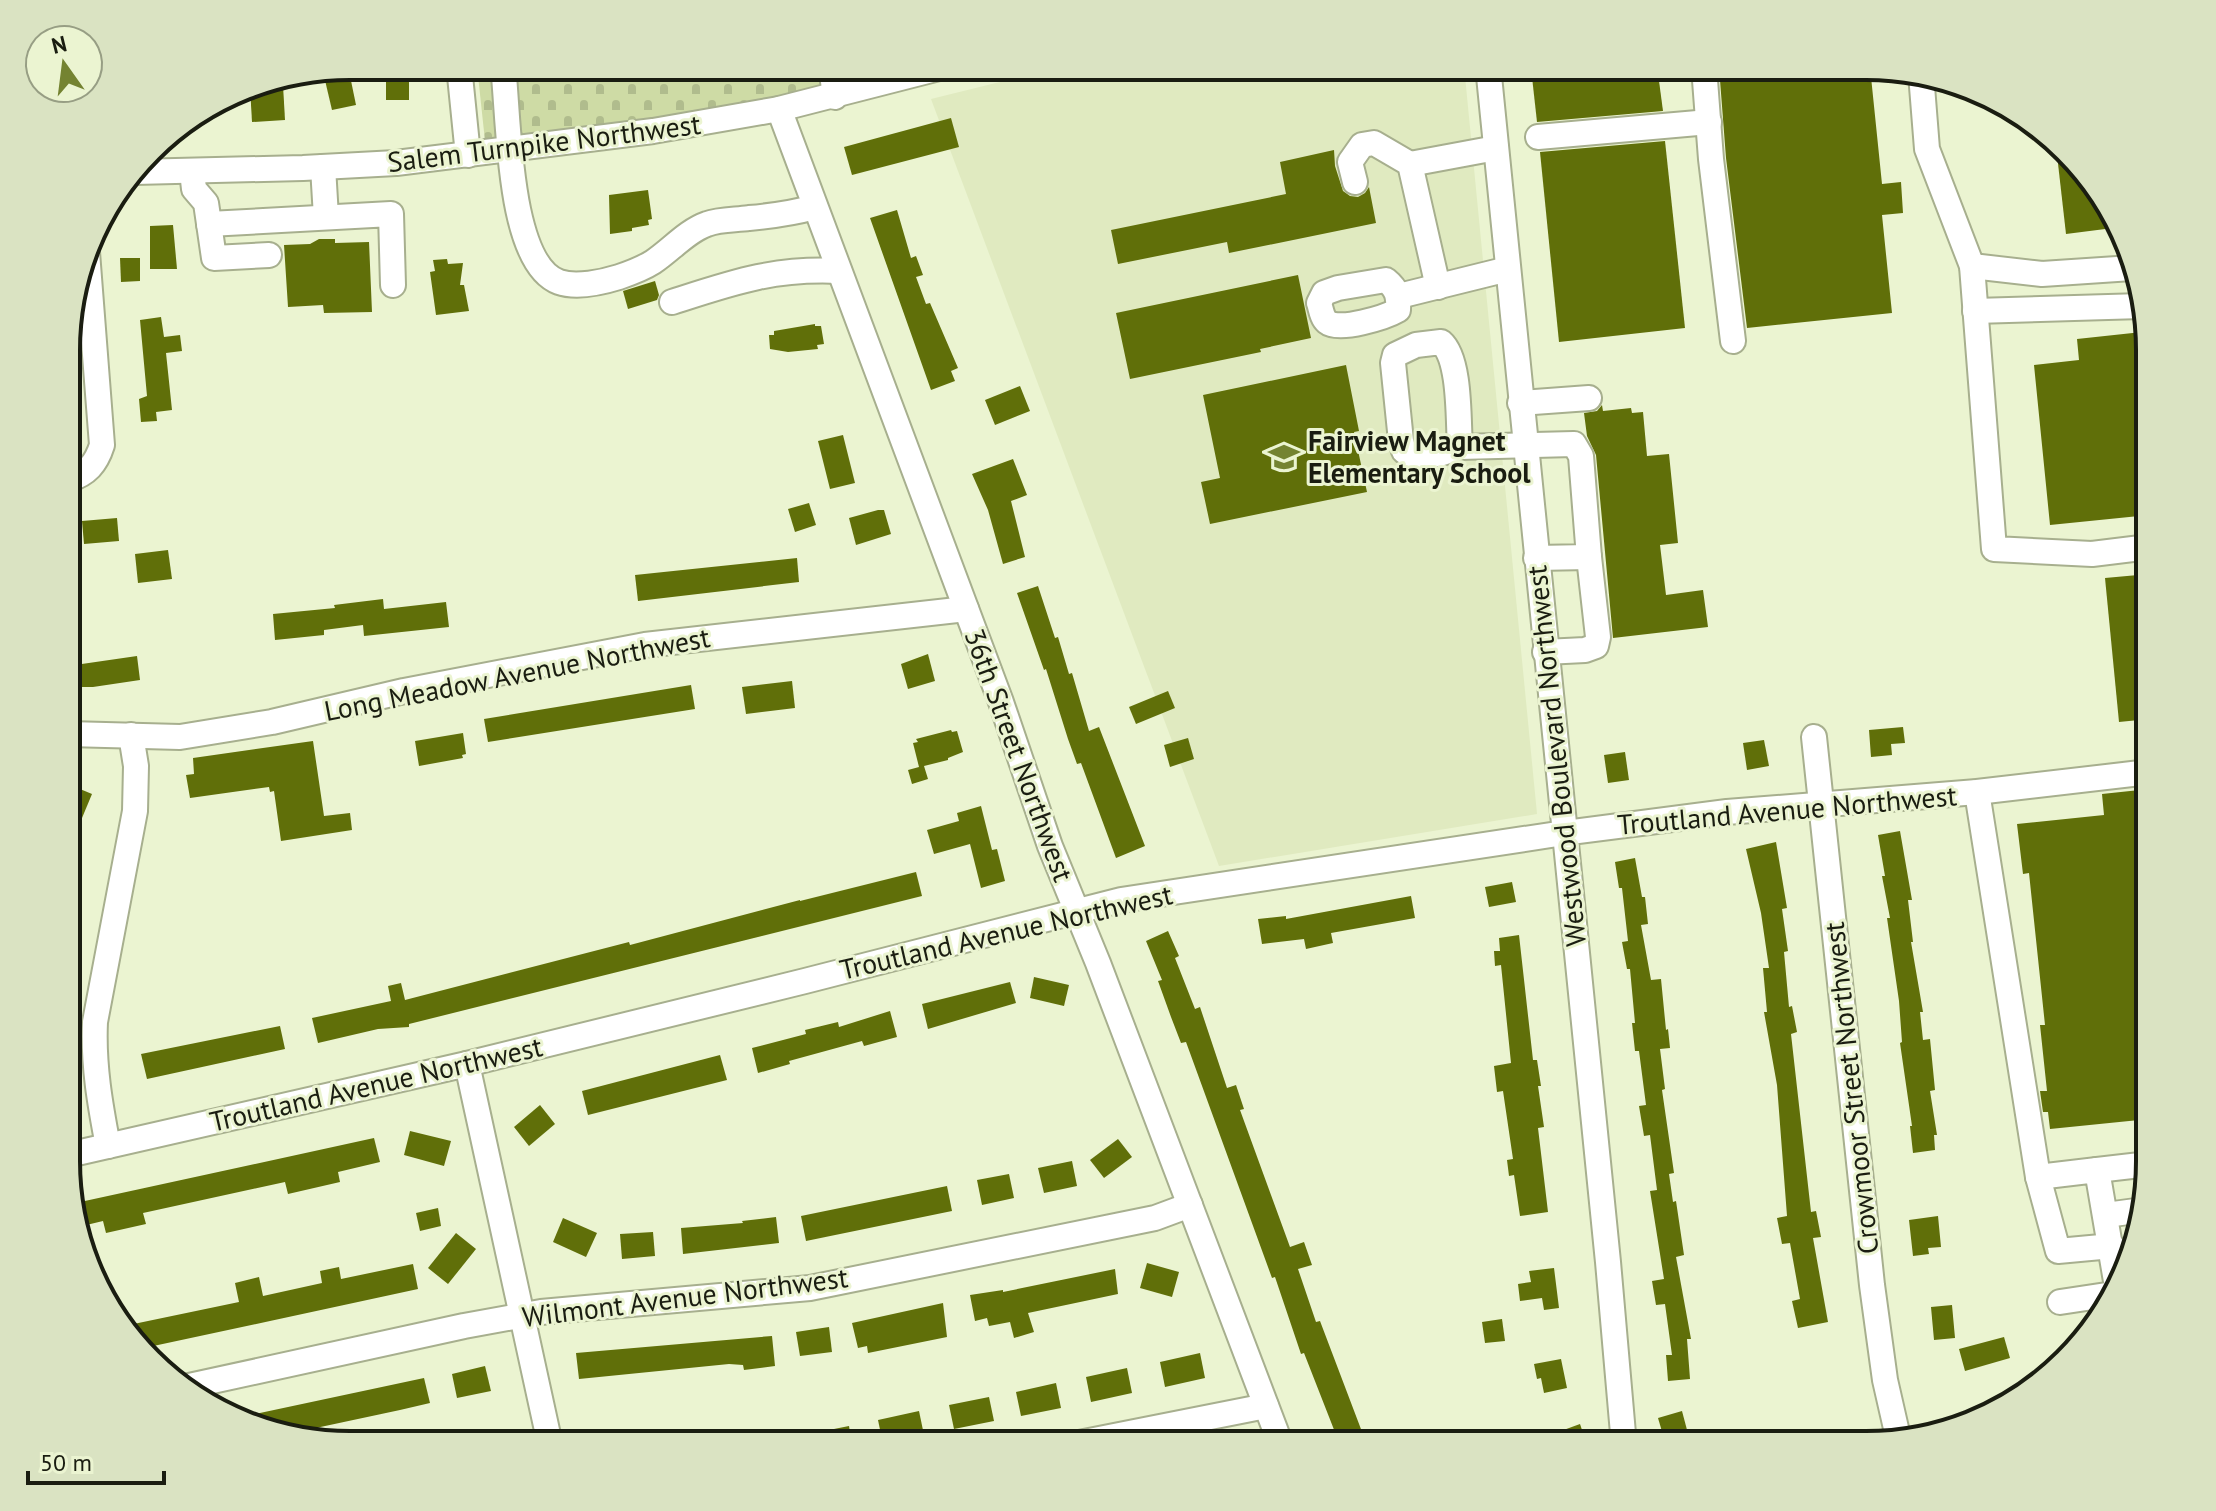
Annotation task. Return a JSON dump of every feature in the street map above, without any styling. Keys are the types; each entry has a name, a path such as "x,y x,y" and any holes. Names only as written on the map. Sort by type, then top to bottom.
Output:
{"street":[{"name":"Westwood Boulevard Northwest","path":"1489,80 1623,1430"},
{"path":"1705,80 1718,224 1733,341"},
{"path":"461,81 468,155"},
{"path":"504,81 513,187 521,226 542,269 561,283 575,285 636,271 698,228 712,222 790,214 815,207"},
{"path":"833,81 835,97"},
{"name":"Salem Turnpike Northwest","path":"148,172 323,167 511,150 653,131 779,109 894,81"},
{"path":"1922,86 1927,149 1972,266 1994,549 2092,554 2135,549"},
{"name":"36th Street Northwest","path":"779,109 1001,702 1050,846 1275,1430"},
{"path":"1538,137 1709,122"},
{"path":"1355,182 1350,162 1362,145 1374,143 1410,164 1496,148"},
{"path":"1410,164 1438,287"},
{"path":"323,167 326,217"},
{"path":"192,171 194,189 206,203 214,258 269,255"},
{"path":"209,224 391,214 393,285"},
{"path":"1972,266 2042,274 2123,269"},
{"path":"1399,296 1508,269"},
{"path":"672,302 744,279 786,271 839,271"},
{"path":"80,476 91,468 102,445 89,280"},
{"path":"1975,311 2132,306"},
{"path":"1460,447 1454,368 1447,347 1441,342 1416,345 1395,355 1393,363 1404,451 1412,457 1439,454 1460,447 1574,444 1581,456 1598,637 1596,646 1585,650 1545,652"},
{"path":"1520,403 1589,398"},
{"path":"1536,558 1589,557"},
{"name":"Long Meadow Avenue Northwest","path":"80,734 180,737 272,722 404,691 645,645 966,609"},
{"path":"108,1146 93,1053 95,1022 136,803 136,766 131,735"},
{"name":"Crowmoor Street Northwest","path":"1814,737 1872,1285 1885,1380 1896,1429"},
{"name":"Troutland Avenue Northwest","path":"80,1152 467,1064 1121,900 1564,833 1727,812 1977,792 2135,774"},
{"path":"1977,792 2038,1177 2058,1251 2112,1246"},
{"path":"467,1064 547,1431"},
{"path":"2038,1177 2135,1166"},
{"path":"2097,1170 2114,1265"},
{"name":"Wilmont Avenue Northwest","path":"199,1384 522,1316 810,1288 1155,1218 1190,1205"},
{"path":"2106,1215 2131,1212"},
{"path":"2060,1302 2099,1296"},
{"path":"1142,1430 1266,1406"}],"shaded area":[{"name":"Fairview Magnet Elementary School","path":"1465,80 1537,814 1219,866 931,99 1005,81"}],"green space":[{"path":"479,81 850,81 696,112 485,141"}],"building":[{"path":"1532,80 1659,80 1663,111 1537,122"},
{"path":"1720,80 1871,80 1882,184 1901,182 1903,213 1882,215 1892,313 1747,328 1726,158"},
{"path":"351,81 356,105 332,110 325,82"},
{"path":"386,81 409,81 409,100 386,100"},
{"path":"283,89 285,120 252,122 251,99"},
{"path":"951,118 959,147 852,175 844,147"},
{"path":"1665,141 1685,328 1559,342 1540,152"},
{"path":"1334,150 1335,166 1343,191 1358,197 1369,187 1376,223 1229,253 1227,242 1118,264 1111,230 1286,194 1280,162"},
{"path":"2058,160 2080,186 2106,229 2066,234"},
{"path":"648,190 652,219 648,220 649,225 610,234 609,195"},
{"path":"897,210 911,258 916,256 923,275 916,277 926,304 930,303 958,368 951,371 955,381 931,390 870,218"},
{"path":"173,225 177,269 150,269 150,226"},
{"path":"319,239 335,239 335,243 369,242 372,312 324,313 323,305 288,307 284,245 310,244"},
{"path":"120,258 140,258 140,281 121,282"},
{"path":"447,259 448,264 463,263 460,285 464,285 469,311 436,315 430,272 435,271 433,260"},
{"path":"1298,275 1311,338 1260,349 1261,352 1130,379 1116,313"},
{"path":"655,281 659,295 657,300 628,309 623,291"},
{"path":"161,317 164,337 180,335 182,351 166,353 172,410 156,412 157,421 141,422 139,399 147,396 140,320"},
{"path":"815,324 821,326 824,344 817,345 818,349 788,352 770,349 769,335 774,335 774,331"},
{"path":"2135,333 2135,516 2050,525 2034,365 2079,360 2077,339"},
{"path":"1346,365 1359,431 1354,432 1367,492 1210,524 1201,482 1220,478 1203,395"},
{"path":"1020,386 1030,411 995,425 985,400"},
{"path":"1602,405 1603,411 1631,408 1632,413 1643,412 1647,456 1669,454 1678,543 1660,545 1666,595 1703,590 1708,627 1613,638 1596,455 1587,436 1584,413 1597,411"},
{"path":"843,435 855,483 830,489 818,441"},
{"path":"1013,459 1027,495 1011,501 1025,557 1003,564 988,510 972,474"},
{"path":"809,503 816,525 795,532 788,509"},
{"path":"884,510 891,534 856,545 849,518"},
{"path":"117,518 119,541 84,544 82,521"},
{"path":"168,550 172,579 138,583 135,554"},
{"path":"797,558 799,582 638,601 635,575"},
{"path":"2135,575 2135,720 2119,722 2105,578"},
{"path":"1038,586 1069,674 1072,673 1089,731 1099,727 1145,846 1116,858 1081,763 1077,764 1017,593"},
{"path":"383,599 384,609 446,602 449,627 364,636 363,625 324,630 324,635 275,640 273,614 335,608 334,605"},
{"path":"928,654 935,681 908,689 901,664"},
{"path":"137,656 140,680 80,687 80,664"},
{"path":"792,681 795,708 746,714 742,687"},
{"path":"691,685 695,709 488,742 484,719"},
{"path":"1168,691 1175,708 1136,724 1129,707"},
{"path":"1903,727 1905,743 1891,744 1892,755 1871,757 1869,730"},
{"path":"957,731 963,752 948,760 924,766 928,779 912,784 908,770 919,767 913,743 918,742 916,739"},
{"path":"463,733 466,754 462,755 463,758 419,766 415,741"},
{"path":"1188,738 1194,759 1170,767 1164,745"},
{"path":"1764,740 1769,766 1747,770 1743,743"},
{"path":"313,741 324,816 350,813 352,830 281,841 274,791 270,792 269,787 190,798 186,775 194,774 193,758"},
{"path":"1625,752 1629,780 1608,783 1604,755"},
{"path":"80,789 92,794 80,817"},
{"path":"2135,790 2135,1120 2050,1129 2048,1112 2043,1112 2040,1091 2047,1091 2040,1025 2045,1025 2029,873 2023,874 2017,824 2104,815 2102,794"},
{"path":"981,806 992,850 997,849 1005,881 981,888 970,844 934,854 927,830 959,821 957,813"},
{"path":"1900,831 1912,900 1908,900 1911,942 1923,1012 1920,1012 1923,1040 1930,1039 1935,1090 1930,1091 1937,1135 1934,1135 1935,1150 1913,1153 1900,1043 1899,1001 1887,918 1890,918 1878,835"},
{"path":"1776,842 1787,908 1782,909 1788,951 1784,952 1789,1007 1792,1006 1797,1032 1791,1034 1811,1212 1816,1211 1821,1237 1813,1238 1828,1322 1798,1328 1792,1301 1800,1299 1790,1243 1782,1244 1777,1218 1787,1216 1777,1085 1764,1012 1767,1012 1763,968 1769,968 1761,913 1746,849"},
{"path":"1635,858 1642,897 1645,897 1648,924 1641,925 1651,980 1661,979 1668,1029 1670,1048 1660,1049 1665,1089 1662,1090 1674,1173 1669,1174 1684,1255 1676,1257 1691,1339 1687,1339 1690,1379 1668,1381 1666,1355 1672,1355 1665,1304 1656,1305 1652,1281 1664,1279 1650,1191 1657,1190 1650,1135 1644,1136 1639,1106 1646,1105 1639,1051 1635,1051 1630,969 1627,969 1622,942 1628,941 1622,888 1619,888 1615,862"},
{"path":"916,872 922,896 409,1024 409,1027 378,1029 318,1043 312,1018 391,1001 388,986 401,983 405,1000"},
{"path":"1512,882 1516,902 1489,907 1485,887"},
{"path":"1411,896 1415,918 1331,933 1333,943 1306,949 1304,939 1262,944 1258,919 1286,916 1286,919"},
{"path":"1168,931 1195,1009 1200,1007 1227,1088 1236,1085 1244,1109 1240,1110 1290,1247 1304,1242 1312,1265 1298,1269 1316,1322 1320,1321 1361,1430 1334,1430 1304,1353 1301,1354 1186,1042 1181,1043 1158,981 1162,980 1146,941"},
{"path":"1519,935 1533,1060 1537,1060 1541,1086 1538,1086 1544,1127 1538,1128 1548,1212 1520,1216 1514,1175 1509,1176 1507,1160 1513,1159 1503,1091 1497,1092 1494,1066 1511,1063 1501,965 1495,966 1494,951 1500,951 1499,938"},
{"path":"1034,977 1069,985 1064,1006 1030,998"},
{"path":"1010,982 1016,1003 928,1029 922,1004"},
{"path":"890,1011 897,1037 864,1046 862,1041 758,1073 752,1048 806,1034 805,1030 838,1022 839,1027"},
{"path":"280,1026 285,1049 147,1079 141,1054"},
{"path":"720,1055 727,1080 588,1115 582,1091"},
{"path":"540,1105 555,1124 529,1146 514,1127"},
{"path":"410,1131 451,1141 444,1166 404,1155"},
{"path":"374,1138 380,1162 338,1172 340,1182 288,1194 285,1182 143,1213 146,1224 106,1233 103,1221 88,1225 83,1201"},
{"path":"1118,1139 1132,1157 1104,1178 1090,1160"},
{"path":"1072,1161 1077,1186 1044,1193 1038,1168"},
{"path":"1009,1174 1014,1198 982,1205 977,1180"},
{"path":"947,1186 952,1211 806,1241 801,1216"},
{"path":"438,1208 441,1226 420,1231 416,1213"},
{"path":"1938,1216 1941,1247 1928,1248 1929,1254 1913,1256 1909,1220"},
{"path":"776,1217 779,1243 683,1254 681,1228"},
{"path":"563,1218 597,1233 586,1257 553,1242"},
{"path":"653,1232 655,1256 622,1259 620,1234"},
{"path":"456,1233 476,1249 448,1284 428,1268"},
{"path":"1147,1263 1179,1272 1172,1297 1140,1288"},
{"path":"413,1264 418,1289 154,1346 135,1324 239,1302 235,1283 259,1277 263,1296 322,1283 320,1271 339,1267 341,1279"},
{"path":"1554,1268 1559,1308 1544,1310 1542,1298 1520,1301 1518,1284 1531,1282 1529,1271"},
{"path":"1115,1269 1118,1294 1028,1313 1034,1332 1014,1338 1010,1322 989,1326 987,1318 975,1321 970,1295 1003,1292"},
{"path":"943,1303 947,1337 868,1353 867,1346 858,1348 852,1323"},
{"path":"1952,1305 1955,1338 1934,1340 1931,1307"},
{"path":"1502,1319 1505,1341 1485,1343 1482,1322"},
{"path":"829,1327 832,1352 800,1356 796,1332"},
{"path":"772,1336 775,1366 744,1370 743,1365 729,1364 579,1379 576,1353"},
{"path":"2004,1337 2010,1358 1965,1371 1959,1349"},
{"path":"1200,1353 1205,1378 1165,1387 1160,1362"},
{"path":"1561,1359 1567,1388 1544,1393 1534,1364"},
{"path":"485,1366 491,1391 457,1398 452,1374"},
{"path":"1127,1368 1132,1393 1091,1402 1086,1377"},
{"path":"424,1378 430,1403 313,1429 256,1414"},
{"path":"1056,1383 1061,1408 1021,1416 1016,1392"},
{"path":"989,1397 994,1421 954,1429 949,1405"},
{"path":"919,1411 923,1431 880,1431 878,1420"},
{"path":"1682,1411 1687,1430 1662,1430 1658,1418"},
{"path":"1580,1424 1582,1430 1563,1430"},
{"path":"849,1426 850,1431 826,1431"}],"place":[{"name":"Fairview Magnet Elementary School","path":"1284,457"}]}
